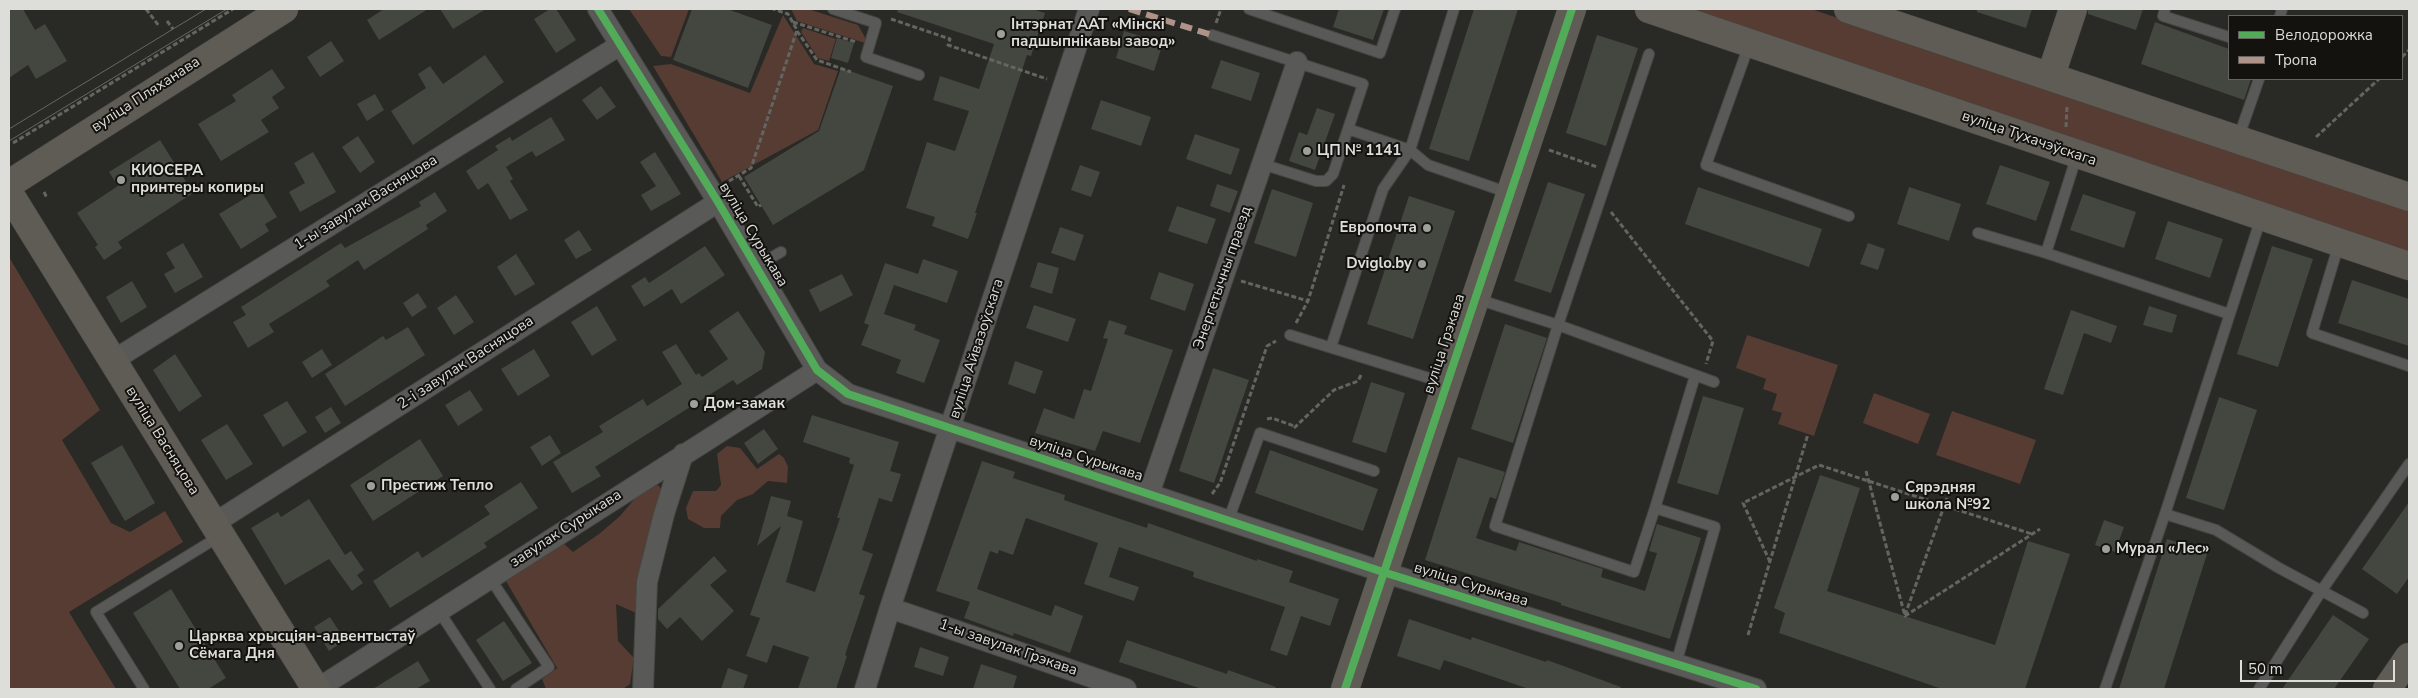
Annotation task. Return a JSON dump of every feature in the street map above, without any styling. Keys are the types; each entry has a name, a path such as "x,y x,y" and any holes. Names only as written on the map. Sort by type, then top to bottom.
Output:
{"main road":[{"name":"вуліца Пляханава","path":"9,184 284,9"},
{"name":"вуліца Грэкава","path":"1345,689 1526,142 1572,9"},
{"name":"вуліца Тухачэўскага","path":"1649,9 2339,244 2409,266"},
{"path":"1848,9 1877,13 2050,75 2409,197"},
{"path":"2050,75 2074,9"},
{"name":"вуліца Васняцова","path":"9,194 316,689"},
{"path":"2387,689 2409,657"}],"street":[{"name":"вуліца Сурыкава","path":"598,9 718,202 817,370 848,394 1383,572 1756,689"},
{"name":"вуліца Айвазоўскага","path":"865,689 890,608 1089,9"},
{"name":"1-ы завулак Васняцова","path":"112,361 620,45"},
{"name":"Энергетычны праезд","path":"1149,494 1297,62"},
{"name":"2-і завулак Васняцова","path":"217,530 718,202"},
{"name":"завулак Сурыкава","path":"316,689 817,370"},
{"path":"643,689 648,582 664,514 683,454"},
{"name":"1-ы завулак Грэкава","path":"890,608 1126,689"}],"lane":[{"path":"836,9 876,23 866,57 918,75"},
{"path":"1248,9 1380,53 1395,9"},
{"path":"1331,347 1383,189 1410,150 1454,9"},
{"path":"2165,9 2163,16 2228,38"},
{"path":"1212,35 1363,84 1333,174 1326,181 1316,181 1262,164"},
{"path":"1750,43 1706,165 1849,216"},
{"path":"1649,54 1558,325 1495,526 1634,572 1698,377"},
{"path":"2238,140 2259,80"},
{"path":"1348,129 1410,150 1428,165 1509,193"},
{"path":"2046,253 2077,155"},
{"path":"2105,689 2165,514 2261,217"},
{"path":"1978,233 2046,253 2229,314"},
{"path":"2339,244 2312,333 2409,366"},
{"path":"756,266 781,252"},
{"path":"1475,298 1558,325 1714,382"},
{"path":"1290,335 1446,384"},
{"path":"1228,521 1260,433 1374,471"},
{"path":"2259,689 2322,590 2409,464"},
{"path":"1655,508 1715,526 1676,664"},
{"path":"2165,514 2216,530 2279,568 2363,612"},
{"path":"144,689 96,612 217,530"},
{"path":"490,578 549,667 516,689"},
{"path":"439,611 490,689"}],"path":[{"path":"146,9 159,26"},
{"path":"13,143 120,76 233,9"},
{"path":"773,9 788,14 817,60 851,72"},
{"path":"888,18 950,39 948,45 1064,85"},
{"path":"167,21 173,29"},
{"path":"792,22 869,46"},
{"path":"726,183 751,168 797,30"},
{"path":"2316,137 2378,80"},
{"path":"2065,130 2067,100"},
{"path":"1526,142 1610,171"},
{"path":"739,176 758,207 761,205"},
{"path":"1218,495 1208,500 1220,483 1267,346 1290,335 1308,302 1346,180"},
{"path":"44,192 47,198"},
{"path":"1600,199 1713,341 1698,377"},
{"path":"1224,275 1308,302"},
{"path":"1265,420 1272,418 1295,426 1334,390 1358,381 1361,373 1369,375"},
{"path":"1748,635 1808,434"},
{"path":"1770,562 1743,504 1819,465 2032,534"},
{"path":"1866,471 1905,616"},
{"path":"1905,616 1947,498"},
{"path":"1905,616 2040,529"}],"shaded area":[{"path":"629,9 689,9 671,57 661,56"},
{"path":"791,9 808,9 858,25 866,39 865,43 797,21"},
{"path":"1676,9 1811,9 2409,209 2409,255"},
{"path":"783,15 814,64 838,71 818,130 722,182 653,66 671,64 750,93"},
{"path":"803,28 836,39 829,61 818,58 801,32"},
{"path":"9,257 100,410 62,440 111,523 130,532 165,511 183,542 69,612 116,689 9,689"},
{"path":"1747,335 1838,365 1814,436 1778,424 1782,413 1772,410 1777,394 1763,389 1766,379 1736,368"},
{"path":"1874,393 1930,414 1918,444 1863,423"},
{"path":"1952,411 2036,440 2020,484 1936,455"},
{"path":"727,446 740,448 757,469 779,454 784,458 788,467 787,483 768,481 753,494 737,500 721,516 720,528 704,528 688,519 686,508 693,491 716,491 721,485 717,454"},
{"path":"649,482 659,486 665,495 636,613 616,604 618,641 634,658 630,684 623,689 546,689 542,679 557,668 503,576 560,540 573,552 599,534 620,516"}],"building":[{"path":"9,9 23,9 35,30 45,24 67,61 36,79 28,65 9,78"},
{"path":"384,9 428,9 379,40 367,20"},
{"path":"440,9 486,9 453,29"},
{"path":"550,9 556,9 576,40 556,53 534,19"},
{"path":"692,9 727,9 772,25 748,88 673,60"},
{"path":"898,9 1032,9 1045,13 1031,56 1027,55 968,239 932,226 935,217 906,208 927,142 955,151 969,111 933,100 940,76 979,89 994,44 897,12"},
{"path":"1339,9 1384,9 1373,40 1333,27"},
{"path":"1474,9 1518,9 1469,161 1429,149"},
{"path":"1977,9 2032,9 2026,28 1977,12"},
{"path":"2088,9 2143,9 2136,30 2088,14"},
{"path":"2155,22 2228,49 2228,80 2251,80 2244,100 2141,64"},
{"path":"1124,31 1163,43 1154,71 1116,58"},
{"path":"1597,35 1638,48 1606,146 1566,133"},
{"path":"837,38 854,43 848,63 831,58"},
{"path":"331,41 344,61 320,77 307,57"},
{"path":"485,55 504,82 413,145 391,111 426,88 418,74 430,66 443,84"},
{"path":"1221,60 1260,73 1251,101 1211,88"},
{"path":"841,68 893,86 864,170 773,225 744,177 819,131"},
{"path":"272,69 285,88 272,97 279,108 261,120 269,132 221,161 198,124 236,101 232,95"},
{"path":"601,86 616,107 597,120 582,100"},
{"path":"375,94 384,110 367,121 357,104"},
{"path":"1101,100 1151,117 1141,146 1091,129"},
{"name":"ЦП № 1141","path":"1317,108 1335,114 1315,170 1289,161 1299,132 1307,135"},
{"path":"551,117 565,140 536,157 532,151 506,167 513,179 510,181 528,210 510,220 488,183 478,190 466,171 498,150 495,146 510,137 512,141"},
{"path":"1195,134 1240,149 1231,175 1186,159"},
{"path":"358,136 375,162 360,173 342,147"},
{"path":"160,140 193,193 118,242 122,248 104,260 95,247 98,245 77,213 118,186 109,172"},
{"path":"313,152 336,192 300,212 289,192 305,183 294,163"},
{"path":"655,152 681,194 651,211 641,195 656,186 640,162"},
{"path":"1080,165 1100,172 1091,197 1071,190"},
{"path":"2000,165 2050,182 2036,221 1986,204"},
{"path":"1548,182 1585,194 1551,293 1514,281"},
{"path":"1217,184 1238,191 1230,213 1210,206"},
{"path":"1698,187 1822,229 1809,267 1685,224"},
{"path":"1909,187 1961,204 1949,241 1897,224"},
{"path":"260,189 277,217 265,224 269,231 241,249 219,214"},
{"path":"1272,189 1313,203 1296,257 1254,243"},
{"path":"435,192 447,211 426,225 428,229 364,270 358,260 326,281 330,286 269,324 274,332 248,348 233,322 246,315 241,307 341,243 345,248 421,206 419,202"},
{"path":"2083,194 2136,212 2124,248 2070,230"},
{"path":"1409,196 1455,211 1413,339 1367,324"},
{"path":"1177,206 1216,219 1207,244 1168,231"},
{"path":"2168,221 2223,239 2210,278 2155,259"},
{"path":"1060,227 1084,235 1075,261 1051,253"},
{"path":"579,230 592,250 576,259 564,240"},
{"path":"183,243 203,277 175,293 164,274 175,268 166,253"},
{"path":"1868,243 1885,249 1878,270 1860,264"},
{"path":"705,246 725,275 681,304 672,289 644,307 631,286 645,277 649,283"},
{"path":"2272,246 2313,259 2278,367 2237,354"},
{"path":"516,254 535,284 515,296 497,267"},
{"path":"923,259 958,271 947,303 894,285 884,314 916,325 914,330 940,340 924,383 896,373 901,360 861,345 869,325 864,323 885,263 918,274"},
{"path":"1038,262 1059,268 1052,294 1030,287"},
{"path":"1159,272 1194,284 1185,311 1150,299"},
{"path":"842,274 853,295 820,312 809,290"},
{"path":"2352,280 2409,299 2409,346 2338,323"},
{"path":"132,281 147,307 121,323 106,297"},
{"path":"418,293 427,307 412,317 403,303"},
{"path":"456,295 474,322 454,335 437,308"},
{"path":"1034,305 1076,319 1068,342 1026,328"},
{"path":"597,306 617,340 592,356 571,322"},
{"path":"2149,306 2177,315 2172,333 2143,325"},
{"path":"2071,310 2117,326 2111,343 2084,333 2063,395 2044,389"},
{"path":"738,311 765,352 762,369 737,385 733,380 595,467 601,476 572,493 553,462 603,432 599,426 643,399 647,406 682,384 662,352 676,344 696,375 699,373 702,377 728,359 709,331"},
{"path":"1109,320 1127,326 1124,334 1173,350 1140,443 1103,431 1095,451 1035,433 1044,408 1074,419 1084,389 1091,391 1108,339 1103,338"},
{"path":"1505,324 1547,338 1513,443 1471,429"},
{"path":"408,327 425,355 345,406 325,374 383,336 386,340"},
{"path":"322,349 332,365 312,378 302,362"},
{"path":"534,349 550,376 518,396 501,369"},
{"path":"175,354 202,396 179,412 153,370"},
{"path":"1015,361 1043,371 1035,394 1008,384"},
{"path":"1213,368 1249,380 1214,483 1179,471"},
{"path":"1371,382 1405,393 1386,453 1352,442"},
{"path":"470,390 483,410 458,426 445,405"},
{"path":"1703,396 1744,408 1718,495 1677,483"},
{"path":"2219,397 2257,410 2224,510 2186,498"},
{"path":"287,401 307,432 283,447 263,415"},
{"path":"331,407 341,423 325,433 315,417"},
{"path":"812,415 899,442 890,471 901,474 892,502 879,498 862,550 873,554 859,594 865,596 845,655 847,656 836,689 798,689 809,657 773,645 767,663 746,656 760,618 750,615 781,526 757,546 771,496 791,501 787,516 803,521 786,582 815,592 840,518 837,518 854,465 849,463 850,458 803,442"},
{"path":"227,424 253,464 226,480 201,440"},
{"path":"764,429 778,449 758,464 744,443"},
{"path":"550,435 561,453 542,466 530,447"},
{"path":"420,439 443,476 373,521 350,485"},
{"path":"122,445 155,503 125,521 91,463"},
{"path":"1270,450 1378,489 1363,531 1255,493"},
{"path":"1458,457 1505,472 1496,499 1490,497 1476,538 1516,551 1519,542 1603,569 1601,577 1645,591 1657,553 1649,551 1657,524 1701,538 1670,639 1425,560"},
{"path":"982,461 1015,472 1013,478 1065,495 1064,500 1147,528 1148,523 1257,561 1257,559 1293,571 1289,582 1339,599 1330,626 1301,616 1287,656 1270,650 1285,607 1193,577 1194,572 1119,547 1109,577 1139,587 1134,601 1084,584 1098,543 1026,518 1013,555 999,550 998,554 990,551 977,589 1051,616 1055,605 1083,616 1070,653 1014,633 1013,636 964,618 970,602 936,591"},
{"path":"1820,475 1860,488 1827,591 1995,645 2028,541 2070,554 2025,689 1942,689 1779,633 1785,613 1774,608"},
{"path":"521,482 538,508 484,543 487,547 390,608 373,581 418,551 422,558 490,514 484,506"},
{"path":"309,499 345,555 351,551 364,570 357,575 363,583 352,591 329,559 285,585 251,528 278,512 281,517"},
{"path":"2409,502 2409,577 2397,594 2362,569"},
{"path":"2104,520 2124,527 2115,552 2095,545"},
{"path":"2167,539 2208,551 2164,689 2119,689"},
{"path":"714,556 727,571 710,585 734,611 702,641 680,617 667,629 658,619 658,609"},
{"name":"Царква хрысціян-адвентыстаў Сёмага Дня","path":"171,589 226,678 208,689 180,689 133,613"},
{"path":"2333,615 2369,639 2334,689 2282,689"},
{"path":"330,617 345,640 329,651 314,627"},
{"path":"1409,619 1471,640 1472,637 1546,662 1547,660 1621,687 1620,689 1529,689 1444,660 1440,670 1397,656"},
{"path":"504,621 532,663 503,681 476,640"},
{"path":"1127,640 1227,674 1228,670 1276,687 1275,689 1202,689 1119,662"},
{"path":"920,647 949,657 943,676 914,667"},
{"path":"418,661 430,681 416,689 373,689"},
{"path":"981,664 1017,676 1013,689 973,689"},
{"path":"728,668 748,675 743,689 721,689"}],"tram line":[{"path":"9,129 206,9"},
{"path":"9,141 227,9"}],"marked path":[{"path":"1129,9 1212,35"}],"cycle path":[{"path":"598,9 718,202 817,370 848,394 1383,572 1756,689"},
{"path":"1345,689 1572,9"}],"place":[{"name":"Інтэрнат ААТ «Мінскі падшыпнікавы завод»","path":"1001,34"},
{"name":"ЦП № 1141","path":"1307,151"},
{"name":"КИОСЕРА принтеры копиры","path":"121,180"},
{"name":"Европочта","path":"1427,228"},
{"name":"Dviglo.by","path":"1422,264"},
{"name":"Дом-замак","path":"694,404"},
{"name":"Престиж Тепло","path":"371,486"},
{"name":"Сярэдняя школа №92","path":"1895,497"},
{"name":"Мурал «Лес»","path":"2106,549"},
{"name":"Царква хрысціян-адвентыстаў Сёмага Дня","path":"179,646"}]}
